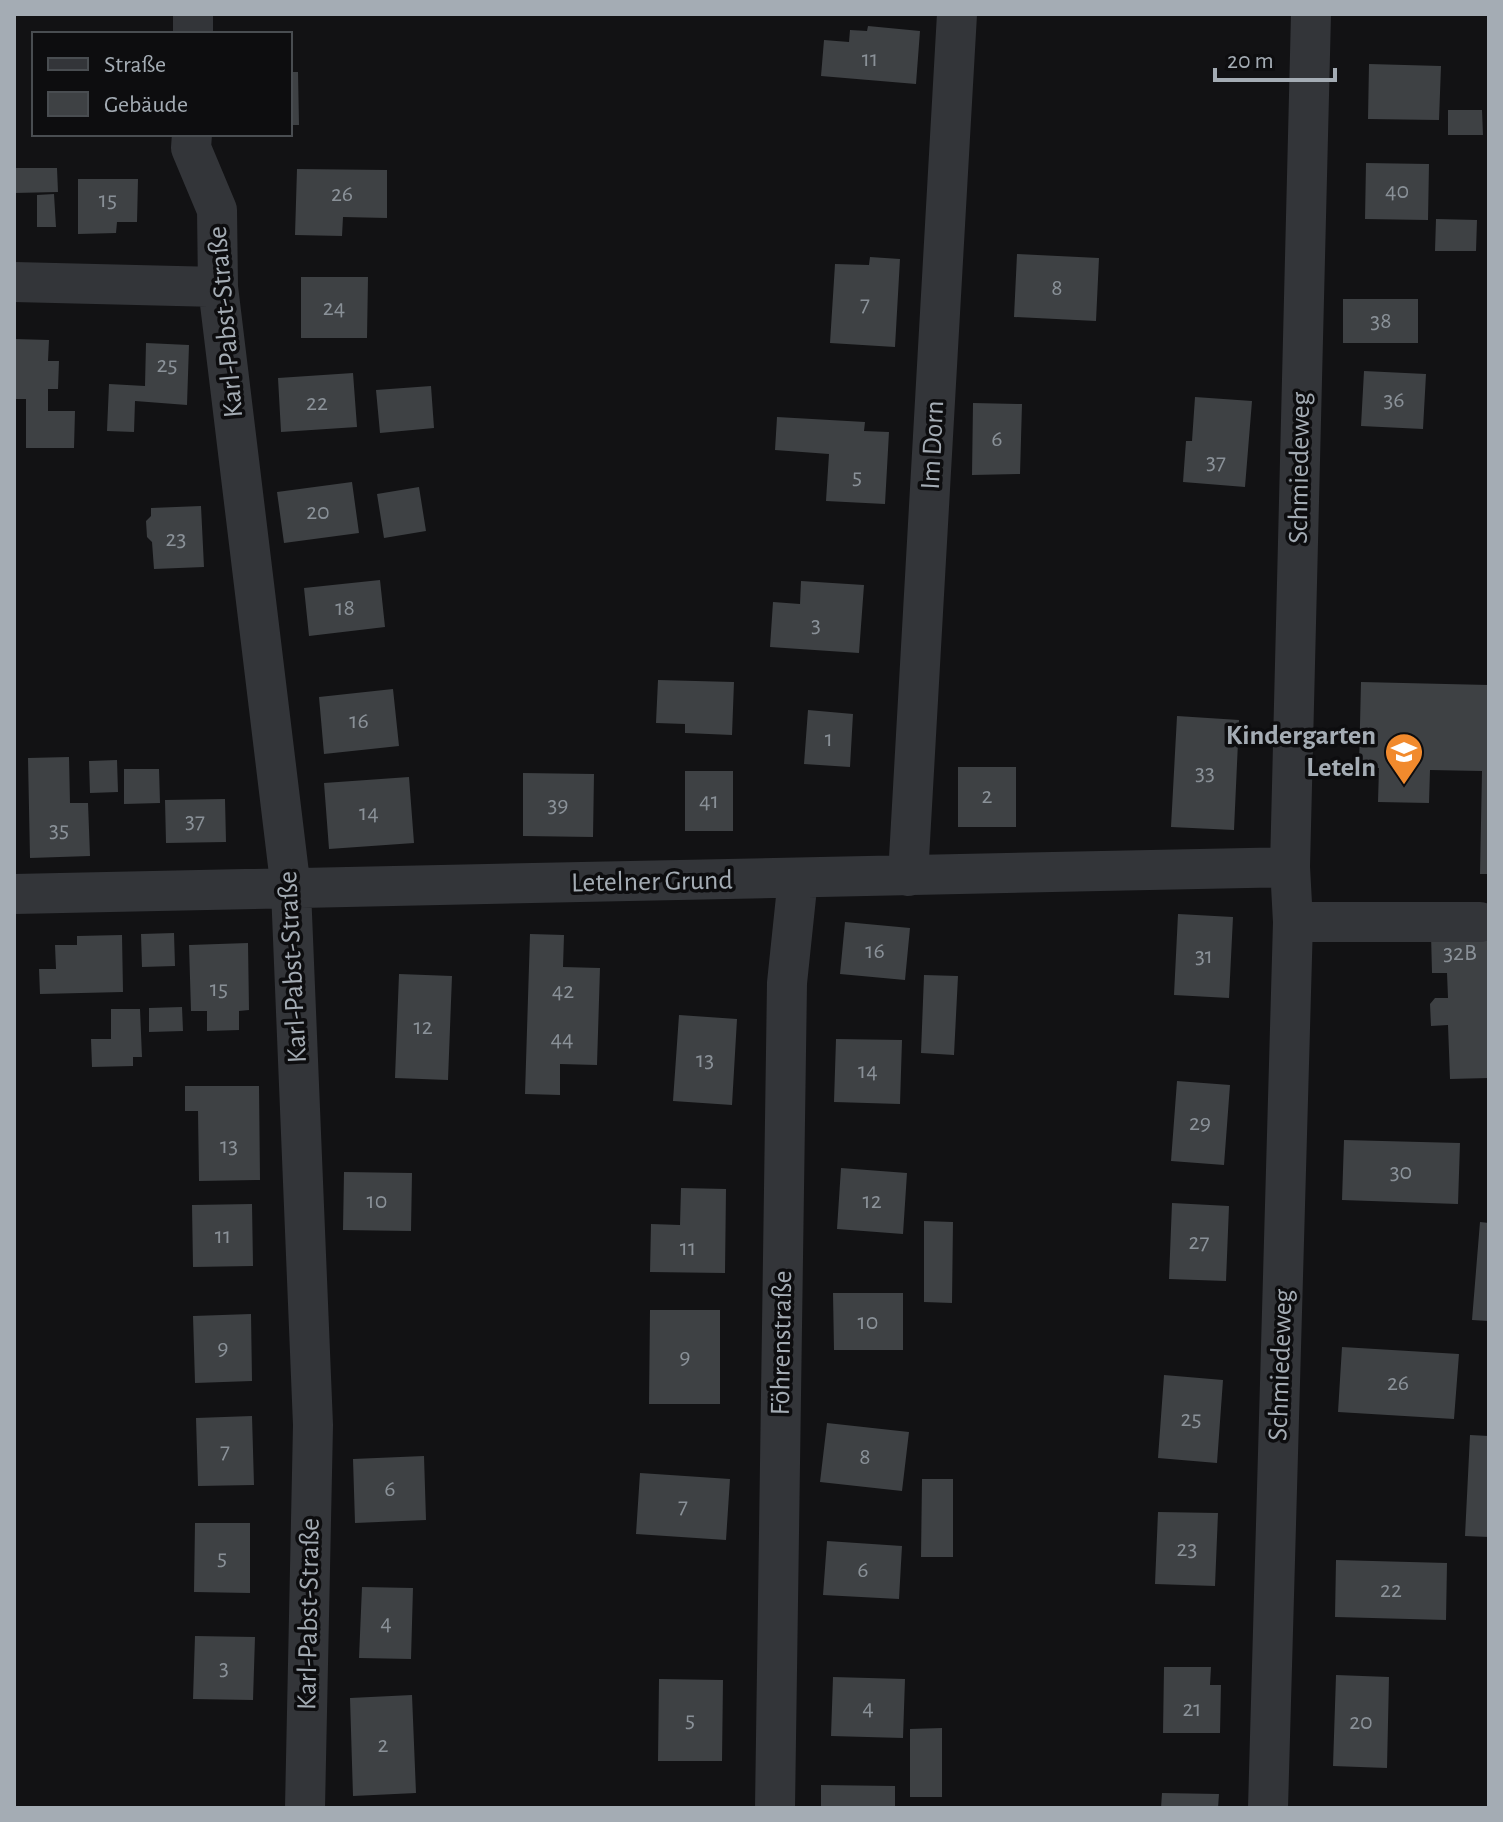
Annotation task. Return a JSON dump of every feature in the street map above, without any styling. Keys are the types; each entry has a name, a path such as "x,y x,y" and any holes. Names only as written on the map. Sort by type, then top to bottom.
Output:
{"street":[{"name":"Im Dorn","path":"908,876 957,14"},
{"name":"Schmiedeweg","path":"1268,1808 1293,922 1290,867 1311,14"},
{"name":"Karl-Pabst-Straße","path":"192,136 191,148 217,210 218,287 291,890 313,1425 305,1808"},
{"path":"14,282 218,287"},
{"name":"Letelner Grund","path":"14,894 1290,867"},
{"name":"Föhrenstraße","path":"775,1808 787,983 798,878"},
{"path":"1293,922 1480,922"}],"building":[{"path":"868,26 920,31 916,84 821,76 824,40 849,42 850,30 867,31"},
{"path":"1369,64 1441,66 1439,120 1368,119"},
{"path":"292,72 298,72 299,125 292,125"},
{"path":"1448,110 1482,110 1483,135 1448,135"},
{"path":"1366,163 1429,164 1428,220 1365,219"},
{"path":"14,168 57,168 58,192 14,193"},
{"path":"297,169 387,170 387,218 343,217 342,236 295,235"},
{"path":"78,179 138,179 137,222 117,222 116,233 78,234"},
{"path":"54,194 56,227 37,227 37,195"},
{"path":"1436,219 1477,220 1476,251 1435,251"},
{"path":"1017,254 1099,258 1096,321 1014,317"},
{"path":"870,257 900,259 895,347 830,343 835,264 869,265"},
{"path":"301,277 368,277 367,338 301,338"},
{"path":"1343,299 1418,299 1418,343 1343,343"},
{"path":"14,339 49,340 48,361 59,361 58,389 48,389 48,411 75,411 74,448 26,448 26,399 14,399"},
{"path":"146,343 189,345 187,405 135,401 134,432 107,431 109,384 145,386"},
{"path":"1364,371 1426,374 1423,429 1361,426"},
{"path":"353,373 357,427 281,432 278,378"},
{"path":"431,386 434,428 380,433 376,390"},
{"path":"1195,397 1252,401 1245,487 1183,482 1186,441 1192,441"},
{"path":"973,403 1022,404 1020,474 972,475"},
{"path":"777,417 865,422 864,431 889,432 885,504 826,501 829,454 775,450"},
{"path":"352,482 359,533 284,543 277,492"},
{"path":"419,487 426,531 384,538 377,494"},
{"path":"201,506 204,567 154,569 152,542 147,537 146,521 151,516 151,508"},
{"path":"380,580 385,627 309,636 304,588"},
{"path":"801,581 864,585 859,653 770,647 773,602 800,604"},
{"path":"658,680 734,682 732,735 685,733 685,724 656,723"},
{"name":"Kindergarten Leteln","path":"1361,682 1489,685 1489,874 1480,874 1482,771 1430,770 1429,803 1378,802 1379,768 1359,768"},
{"path":"393,689 399,746 324,754 319,697"},
{"path":"808,710 853,714 850,767 804,764"},
{"path":"1177,716 1239,720 1234,830 1171,827"},
{"path":"69,757 70,803 88,803 90,856 30,858 28,758"},
{"path":"117,760 118,792 90,793 89,761"},
{"path":"958,767 1016,767 1016,827 958,827"},
{"path":"124,769 159,769 160,803 124,804"},
{"path":"685,771 733,771 733,831 685,831"},
{"path":"523,773 594,774 593,837 523,836"},
{"path":"409,777 414,843 329,849 324,783"},
{"path":"225,799 226,842 166,843 165,800"},
{"path":"1178,914 1233,917 1229,998 1174,995"},
{"path":"845,922 910,928 905,980 840,974"},
{"path":"1489,932 1489,1078 1450,1079 1448,1025 1431,1026 1430,1004 1435,998 1448,998 1447,973 1432,973 1431,934"},
{"path":"174,933 175,966 142,967 141,934"},
{"path":"530,934 564,935 563,967 600,968 597,1065 560,1064 560,1095 525,1094"},
{"path":"122,935 123,992 40,994 39,969 56,969 55,945 77,945 77,936"},
{"path":"248,943 249,1010 239,1011 239,1030 207,1031 207,1011 191,1011 189,945"},
{"path":"399,974 452,976 448,1080 395,1078"},
{"path":"924,975 958,976 954,1055 921,1053"},
{"path":"182,1007 183,1031 149,1032 149,1008"},
{"path":"111,1009 140,1009 142,1057 133,1057 133,1066 92,1067 91,1039 111,1039"},
{"path":"679,1015 737,1019 732,1105 673,1101"},
{"path":"836,1039 902,1040 900,1104 834,1102"},
{"path":"1177,1081 1230,1085 1224,1165 1171,1161"},
{"path":"185,1086 259,1086 260,1180 199,1181 198,1111 185,1111"},
{"path":"1344,1140 1460,1143 1458,1204 1342,1200"},
{"path":"841,1168 907,1173 903,1234 837,1229"},
{"path":"344,1172 412,1173 411,1231 343,1230"},
{"path":"681,1188 726,1189 725,1273 650,1272 651,1224 680,1225"},
{"path":"1172,1203 1229,1206 1226,1281 1169,1279"},
{"path":"252,1204 253,1266 193,1267 192,1205"},
{"path":"924,1221 953,1222 952,1303 924,1302"},
{"path":"1480,1222 1489,1223 1489,1321 1472,1320"},
{"path":"833,1293 903,1293 903,1350 834,1350"},
{"path":"650,1310 720,1310 720,1404 649,1404"},
{"path":"251,1314 252,1381 195,1383 193,1316"},
{"path":"1342,1347 1459,1354 1454,1419 1338,1412"},
{"path":"1164,1375 1223,1380 1217,1463 1158,1458"},
{"path":"252,1416 254,1485 198,1486 196,1418"},
{"path":"827,1423 909,1432 902,1491 820,1482"},
{"path":"1470,1435 1489,1436 1489,1537 1465,1536"},
{"path":"424,1456 426,1520 355,1523 353,1459"},
{"path":"640,1473 730,1479 726,1540 636,1534"},
{"path":"922,1479 953,1479 953,1557 921,1557"},
{"path":"1158,1512 1218,1513 1215,1586 1155,1584"},
{"path":"195,1523 250,1523 250,1593 194,1592"},
{"path":"827,1541 902,1546 899,1599 823,1595"},
{"path":"1336,1560 1447,1563 1446,1620 1335,1617"},
{"path":"362,1587 413,1588 411,1659 359,1658"},
{"path":"195,1636 255,1637 253,1700 193,1699"},
{"path":"1164,1667 1211,1667 1210,1685 1221,1685 1220,1733 1163,1733"},
{"path":"1336,1675 1389,1677 1387,1768 1333,1766"},
{"path":"833,1677 905,1679 903,1738 831,1736"},
{"path":"659,1679 723,1680 722,1761 658,1761"},
{"path":"412,1695 416,1793 353,1796 350,1698"},
{"path":"942,1728 942,1797 910,1797 910,1729"},
{"path":"821,1785 895,1786 895,1808 821,1808"},
{"path":"1162,1793 1219,1794 1218,1808 1161,1808"}],"place":[{"name":"Kindergarten Leteln","path":"1404,786"}]}
